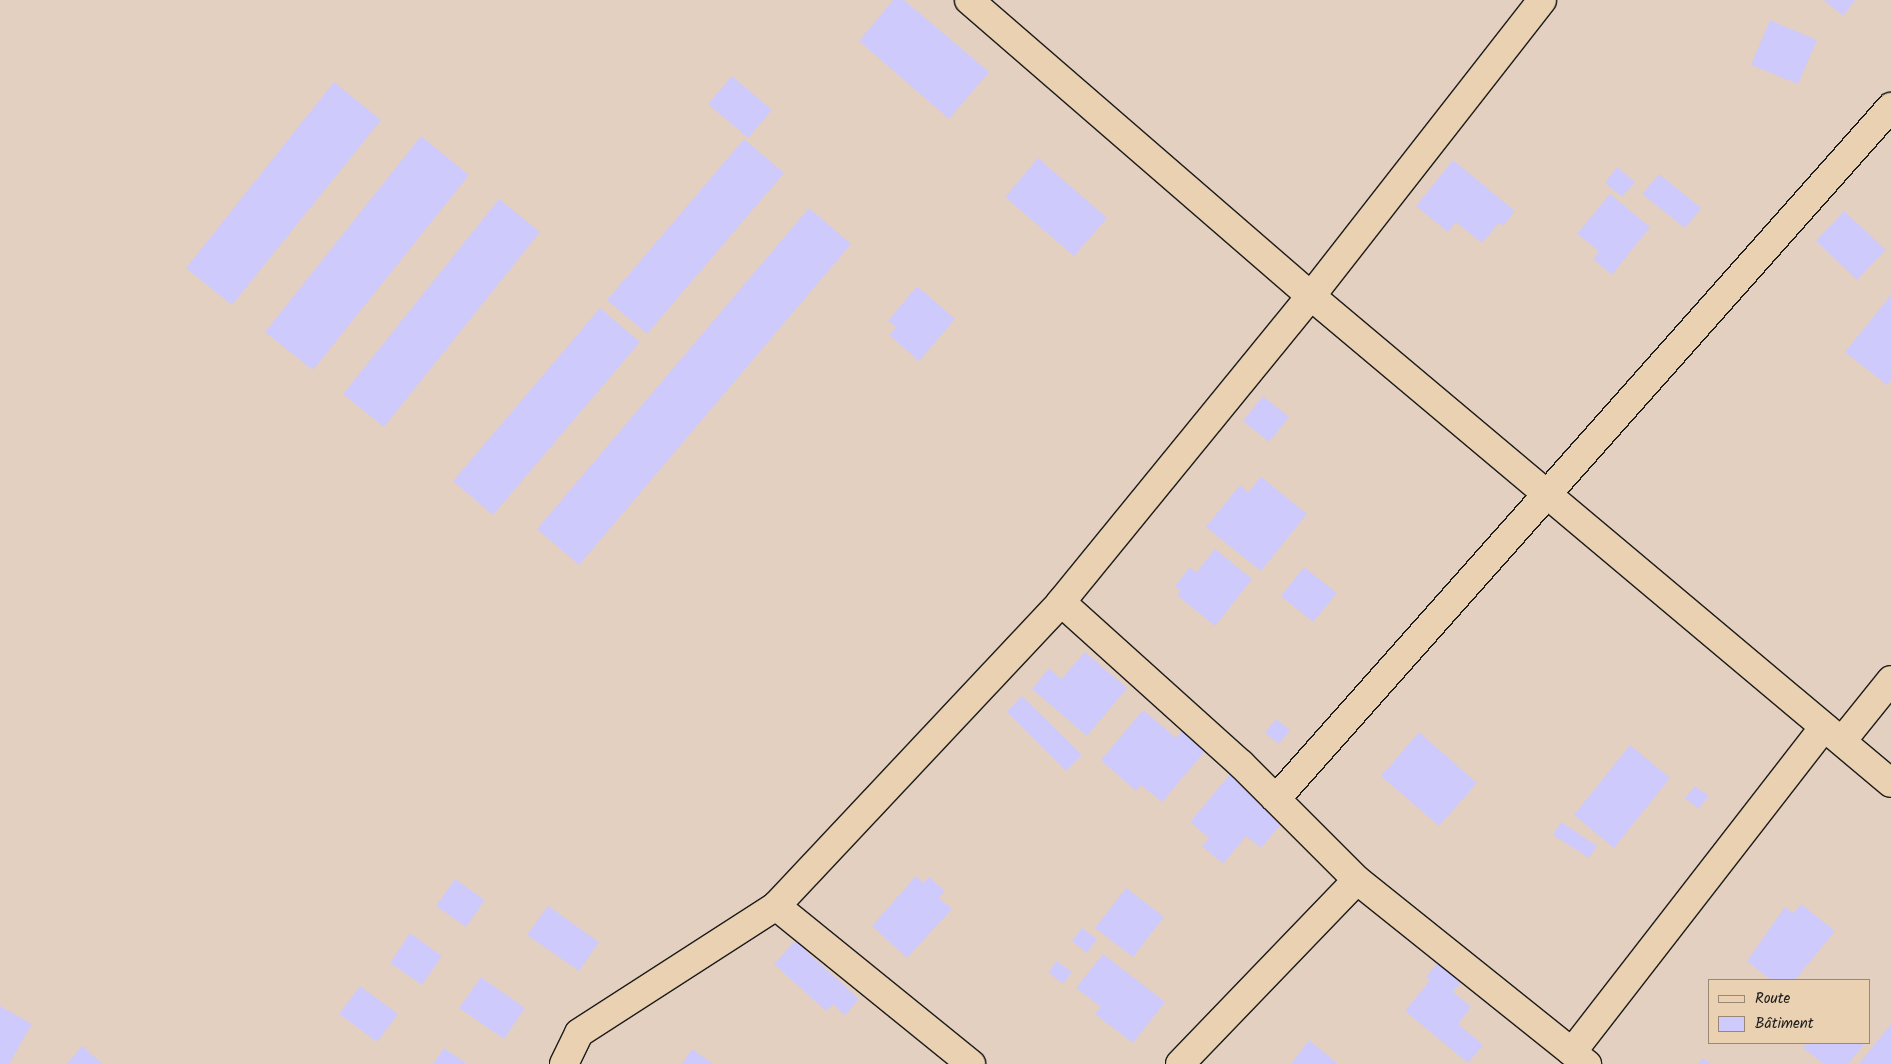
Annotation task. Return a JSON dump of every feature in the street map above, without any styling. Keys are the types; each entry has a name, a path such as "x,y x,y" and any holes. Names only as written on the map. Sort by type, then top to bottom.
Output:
{"street":[{"path":"970,0 1311,296 1891,783"},
{"path":"564,1064 579,1033 776,906 1061,602 1311,296 1542,0"},
{"path":"1276,799 1545,494 1891,107"},
{"path":"1061,602 1241,764 1357,880 1580,1058 1833,734 1891,680"},
{"path":"1180,1064 1357,880"},
{"path":"776,906 971,1064"}],"building":[{"path":"893,0 904,0 989,72 949,119 859,41"},
{"path":"1824,0 1855,0 1843,16"},
{"path":"1770,20 1817,40 1798,84 1751,65"},
{"path":"732,76 772,110 748,138 708,104"},
{"path":"334,82 381,120 232,305 186,268"},
{"path":"421,136 469,175 313,370 265,332"},
{"path":"744,139 784,173 647,334 607,300"},
{"path":"1038,158 1107,218 1074,256 1005,197"},
{"path":"1453,160 1515,211 1503,226 1499,223 1482,243 1456,222 1448,232 1416,206"},
{"path":"1617,167 1635,182 1622,197 1605,183"},
{"path":"1659,174 1701,208 1685,228 1642,194"},
{"path":"1610,194 1650,227 1612,275 1593,259 1599,251 1577,234"},
{"path":"499,199 540,232 384,427 343,394"},
{"path":"809,208 851,244 579,565 537,529"},
{"path":"1844,211 1886,250 1857,280 1816,241"},
{"path":"917,286 955,319 919,361 889,335 896,327 888,321"},
{"path":"1891,295 1891,380 1887,385 1845,352"},
{"path":"600,308 640,342 493,515 453,481"},
{"path":"1263,396 1289,417 1269,442 1243,421"},
{"path":"1261,477 1307,514 1261,571 1206,527 1240,485 1248,492"},
{"path":"1215,549 1252,579 1215,626 1177,595 1181,591 1175,586 1190,567 1196,573"},
{"path":"1304,567 1337,593 1313,622 1281,596"},
{"path":"1085,652 1127,688 1087,736 1032,689 1049,668 1061,679"},
{"path":"1022,696 1082,755 1066,771 1007,712"},
{"path":"1143,710 1176,738 1183,730 1206,750 1162,802 1141,785 1136,791 1101,760"},
{"path":"1276,719 1290,730 1279,744 1265,733"},
{"path":"1419,732 1477,783 1439,826 1381,776"},
{"path":"1630,745 1670,778 1614,848 1574,815"},
{"path":"1231,773 1285,819 1261,848 1246,836 1223,864 1202,846 1209,838 1190,822"},
{"path":"1695,786 1709,796 1698,809 1685,798"},
{"path":"1561,822 1597,846 1589,858 1553,835"},
{"path":"916,876 923,883 929,877 945,891 939,898 952,909 907,958 872,926"},
{"path":"455,879 485,900 466,927 436,906"},
{"path":"1126,888 1164,917 1133,957 1095,928"},
{"path":"1801,904 1835,931 1796,979 1770,979 1747,961 1785,907 1793,913"},
{"path":"548,906 599,942 579,971 527,935"},
{"path":"1082,928 1097,939 1087,953 1072,941"},
{"path":"410,933 442,956 422,985 390,963"},
{"path":"795,941 859,999 845,1015 833,1004 826,1011 774,964"},
{"path":"1103,954 1165,1002 1133,1043 1095,1014 1101,1007 1076,988"},
{"path":"1440,960 1464,979 1453,992 1471,1007 1458,1024 1483,1045 1468,1063 1405,1011 1430,980 1426,977"},
{"path":"1057,961 1072,972 1063,984 1048,972"},
{"path":"481,977 525,1008 504,1039 459,1008"},
{"path":"360,986 398,1014 377,1042 339,1014"},
{"path":"0,1006 32,1024 9,1064 0,1064"},
{"path":"1891,1024 1891,1064 1859,1064"},
{"path":"1309,1040 1338,1064 1291,1064"},
{"path":"1806,1044 1864,1044 1848,1064 1824,1064 1803,1048"},
{"path":"82,1046 103,1064 67,1064"},
{"path":"444,1048 467,1064 433,1064"},
{"path":"692,1049 713,1064 682,1064"},
{"path":"1703,1058 1711,1064 1698,1064"}]}
